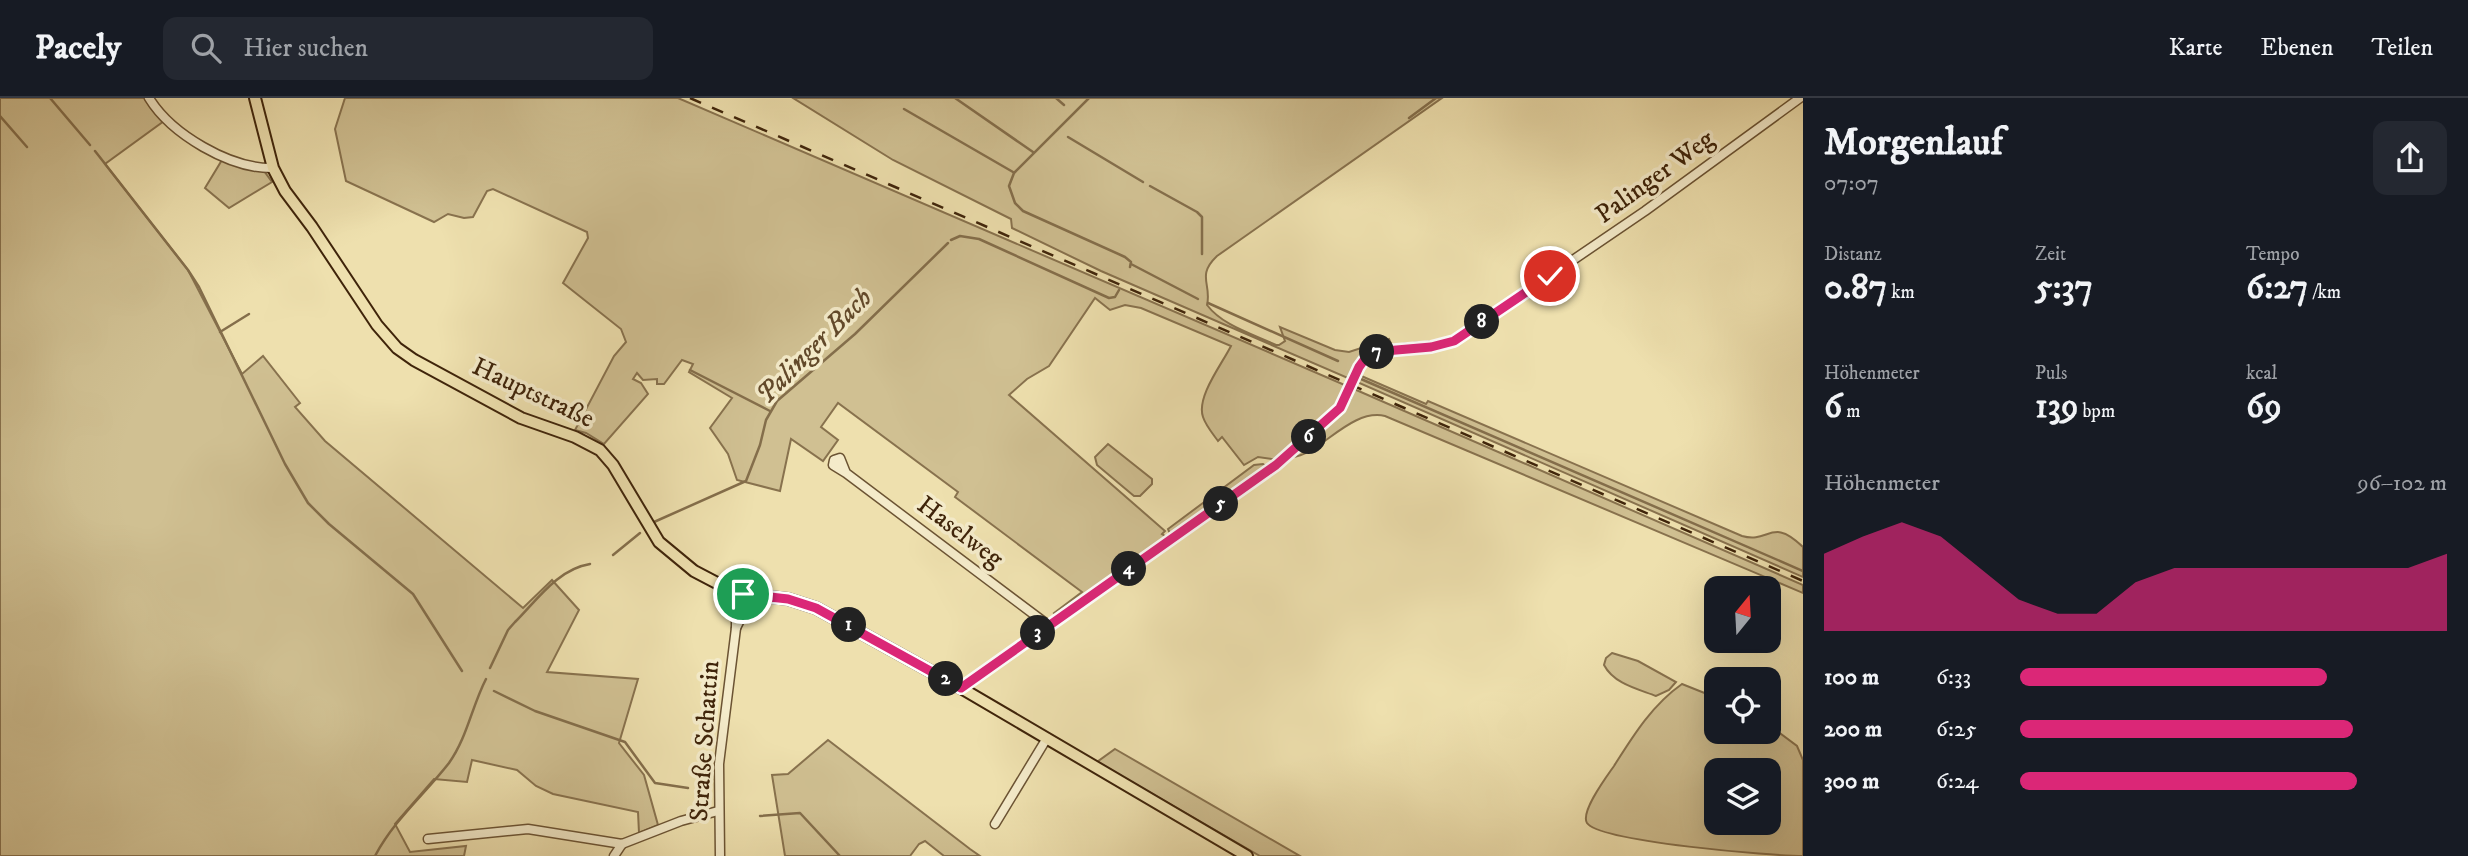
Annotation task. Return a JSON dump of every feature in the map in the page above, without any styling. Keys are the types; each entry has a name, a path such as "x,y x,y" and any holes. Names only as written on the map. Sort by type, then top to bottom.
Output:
{"main road":[{"name":"Hauptstraße","path":"255,98 273,168 285,191 387,339 414,360 533,424 575,437 600,450 613,465 652,533 679,561 694,571 736,593 788,599 816,608 961,688 1247,856"}],"street":[{"path":"149,98 170,123 200,145 227,158 262,168 273,168"},
{"name":"Palinger Weg","path":"961,688 1276,465 1336,412 1367,356 1377,352 1431,347 1454,341 1646,211 1800,98"},
{"name":"Haselweg","path":"846,473 1048,625"},
{"name":"Straße Schattin","path":"720,856 718,811 722,726 736,628 736,593"},
{"name":"Straße Schattin","path":"736,628 749,596"},
{"path":"995,824 1047,738"},
{"path":"428,839 528,829 622,844 681,821 718,811"},
{"path":"614,856 622,844"}],"shaded area":[{"path":"0,98 147,98 164,121 105,164 188,270 242,374 263,356 300,403 295,407 325,441 523,608 552,580 579,610 547,672 638,679 619,743 644,775 658,825 639,833 638,812 553,794 536,786 517,770 472,760 467,782 434,779 395,824 410,852 466,846 464,856 0,856"},
{"path":"345,98 678,98 1347,386 1335,407 1278,460 1258,457 1244,465 1222,437 1218,441 1206,424 1202,409 1206,390 1231,346 1141,308 1125,305 1110,310 1095,298 1049,366 1027,379 1009,395 1165,531 1162,534 1168,538 1056,615 1054,613 1082,592 955,497 958,492 838,403 821,427 838,440 823,461 791,439 780,491 737,480 728,454 710,428 732,398 689,372 693,364 682,360 664,384 657,384 657,379 643,380 637,373 633,379 641,383 648,394 604,444 575,430 614,356 626,342 621,329 563,283 588,238 587,232 493,189 487,191 473,217 448,214 434,222 346,181 335,129"},
{"path":"793,98 1442,98 1217,256 1207,269 1207,305 1221,319 1276,345 1285,341 1280,327 1335,350 1349,352 1389,339 1392,346 1376,349 1365,355 1350,379 1101,271 1012,228 1011,219 893,160"},
{"path":"222,160 264,171 272,182 229,208 205,188"},
{"path":"1359,375 1426,404 1428,401 1742,536 1759,537 1784,533 1803,547 1803,577 1357,382"},
{"path":"1354,389 1803,585 1803,593 1782,584 1782,576 1763,576 1385,416 1372,415 1360,419 1313,449 1292,457 1342,411"},
{"path":"1108,444 1152,479 1152,484 1140,496 1134,496 1097,465 1095,457"},
{"path":"1263,464 1267,467 1171,536 1168,529 1254,465"},
{"path":"1612,653 1638,661 1676,682 1669,690 1656,696 1627,685 1608,672 1604,665 1606,658"},
{"path":"1682,684 1704,693 1704,744 1781,744 1781,734 1797,746 1803,760 1803,856 1725,851 1653,842 1599,830 1587,823 1587,811 1601,786 1661,701"},
{"path":"828,740 980,856 944,856 925,841 919,844 910,856 785,856 772,775 788,774"},
{"path":"1115,749 1300,856 1260,856 1097,762"}],"waterway":[{"path":"50,98 90,145"},
{"path":"955,98 1033,152"},
{"path":"1056,98 1064,105"},
{"name":"Palinger Bach","path":"1089,98 1014,173 1009,186 1015,203 1023,211 1125,257 1131,262 1130,267"},
{"path":"1409,118 1436,98"},
{"path":"904,109 1013,172"},
{"path":"0,116 27,147"},
{"path":"1068,137 1143,182"},
{"path":"95,151 199,287 285,464 308,503 329,524 413,594 462,671"},
{"path":"1150,186 1202,217 1202,254"},
{"path":"951,240 960,236 979,239 1109,298 1115,297 1119,290"},
{"name":"Palinger Bach","path":"654,522 746,481 766,420 777,401 855,334 948,243"},
{"path":"1131,264 1198,299"},
{"path":"1208,303 1338,361"},
{"path":"220,332 249,314"},
{"path":"690,370 770,411"},
{"path":"1361,379 1803,571"},
{"name":"Palinger Bach","path":"613,555 640,533"},
{"name":"Palinger Bach","path":"490,668 508,630 540,595 568,572 590,564"},
{"name":"Palinger Bach","path":"375,856 391,831 449,763 465,733 486,679"},
{"path":"494,691 535,711 625,742 655,783 688,788"},
{"path":"760,816 800,813 840,856"}],"railway":[{"path":"690,98 1803,581"}],"route":[{"path":"743,594 788,599 816,608 961,688 1292,453 1340,408 1367,356 1397,349 1444,345 1454,341 1550,276"}]}
